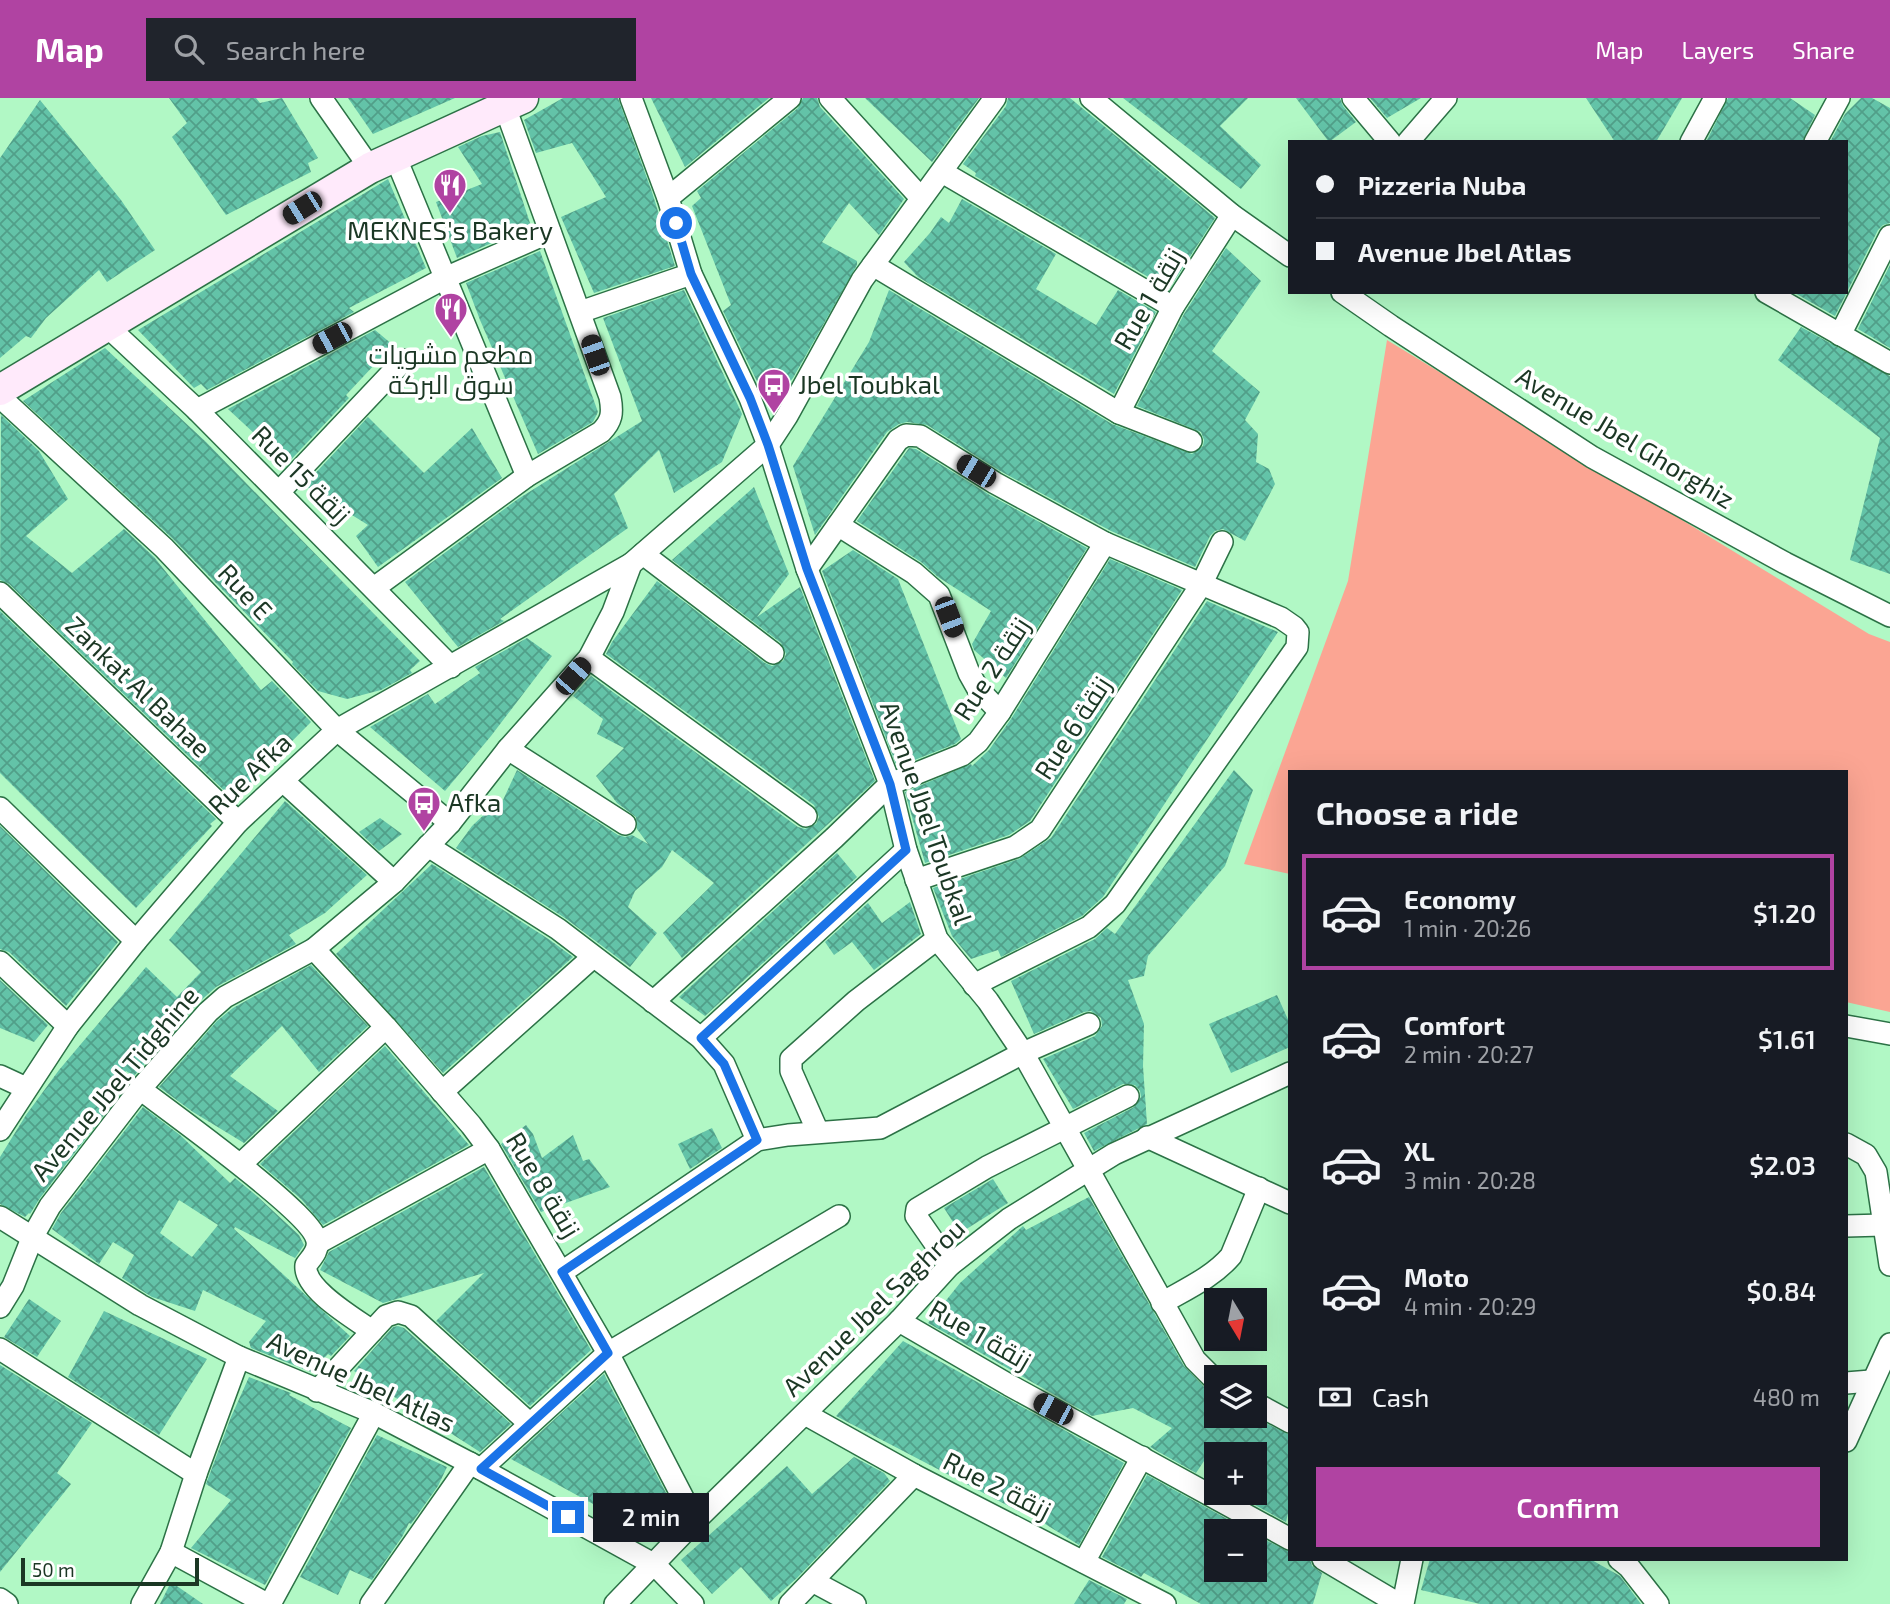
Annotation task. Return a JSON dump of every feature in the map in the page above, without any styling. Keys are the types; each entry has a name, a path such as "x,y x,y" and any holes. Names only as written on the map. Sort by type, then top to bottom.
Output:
{"street":[{"path":"321,98 382,162 444,278 527,476"},
{"name":"Avenue Jbel Toubkal","path":"631,98 668,198 691,274 750,398 768,445 807,569 890,784 906,850 937,939 1000,1017 1023,1053 1162,1303 1195,1360 1204,1369"},
{"path":"668,198 790,98"},
{"path":"830,98 921,198"},
{"name":"Avenue Jbel Tidghine","path":"0,1307 13,1286 33,1236 50,1206 141,1089 218,1002 314,949 394,882 450,823 508,749 589,658 637,559 768,445 787,416 862,280 995,98"},
{"path":"1091,98 1232,215 1288,255"},
{"path":"1353,98 1388,140"},
{"path":"1410,140 1446,98"},
{"path":"1692,140 1715,98"},
{"path":"1816,140 1839,98"},
{"path":"0,390 382,162 514,102 550,232 610,397 613,413 601,432 527,476 374,588"},
{"path":"942,172 1173,307"},
{"name":"Rue 1 زنقة","path":"1119,413 1173,307 1232,215"},
{"path":"197,410 444,278 550,232"},
{"path":"1840,335 1890,236"},
{"path":"873,265 1119,413 1191,441"},
{"path":"580,312 691,274"},
{"name":"Avenue Jbel Ghorghiz","path":"1345,294 1592,457 1785,563 1890,616"},
{"path":"1769,294 1890,363"},
{"name":"Rue 15 زنقة","path":"108,327 197,410 451,667"},
{"path":"279,492 404,359"},
{"name":"Rue E","path":"0,397 164,548 337,730 450,823"},
{"path":"807,569 901,436 912,434 928,440 995,483 1105,543 1281,618 1297,629 1297,647 1115,904 1089,927 974,985"},
{"path":"838,525 914,573 939,595 969,673 978,689 1000,712"},
{"name":"Rue 6 زنقة","path":"916,880 1015,847 1040,830 1201,584 1222,542"},
{"name":"Rue 2 زنقة","path":"890,784 962,755 978,742 1000,712 1105,543"},
{"path":"637,559 773,653"},
{"name":"Rue Afka","path":"0,1130 68,1026 136,941 238,822 337,730 637,559"},
{"name":"Zankat Al Bahae","path":"0,593 238,822"},
{"path":"589,658 806,816"},
{"path":"508,749 625,824"},
{"path":"283,780 394,882"},
{"path":"653,1002 890,784"},
{"path":"0,808 136,941"},
{"path":"428,846 558,929 701,1038 724,1064 757,1140"},
{"path":"701,1038 906,850"},
{"path":"818,1132 797,1089 790,1068 791,1059 856,1000 937,939"},
{"name":"Rue 8 زنقة","path":"314,949 386,1027 489,1149 608,1353 695,1521"},
{"path":"442,1092 593,957"},
{"path":"0,962 68,1026"},
{"path":"562,1272 757,1140 880,1128 1023,1053 1089,1024"},
{"path":"1848,1026 1890,1034"},
{"path":"241,1164 386,1027"},
{"name":"Avenue Jbel Saghrou","path":"615,1604 695,1521 899,1321 950,1265 1009,1219 1089,1169 1147,1137 1288,1074"},
{"path":"0,1076 26,1088"},
{"path":"141,1089 241,1164 310,1227 318,1243 316,1252 306,1265 308,1279 319,1292 372,1331"},
{"path":"950,1265 916,1216 917,1209 987,1167 1128,1096"},
{"path":"1147,1137 1288,1202"},
{"path":"1848,1145 1866,1155 1876,1172 1890,1265"},
{"path":"318,1243 489,1149"},
{"path":"1162,1303 1217,1271 1231,1256 1259,1188"},
{"path":"371,1604 476,1466 530,1424 608,1353 839,1216"},
{"name":"Avenue Jbel Atlas","path":"0,1217 140,1305 239,1357 374,1413 655,1565 693,1604"},
{"path":"1848,1226 1883,1225"},
{"path":"317,1391 390,1314 402,1312 411,1316 530,1424"},
{"name":"Rue 1 زنقة","path":"899,1321 1009,1385 1288,1538"},
{"path":"1848,1435 1890,1344"},
{"path":"0,1349 196,1474"},
{"path":"142,1604 171,1552 239,1357"},
{"path":"1848,1383 1871,1381"},
{"path":"1267,1410 1288,1421"},
{"path":"171,1552 269,1604 374,1413"},
{"name":"Rue 2 زنقة","path":"805,1414 914,1475 1165,1604"},
{"path":"1084,1562 1142,1457"},
{"path":"790,1604 914,1475"},
{"path":"1327,1561 1401,1604 1412,1561"},
{"path":"1631,1562 1658,1604"},
{"path":"814,1582 855,1604"},
{"path":"0,1600 7,1604"}],"shaded area":[{"path":"1387,340 1869,634 1890,642 1890,1012 1848,1002 1848,770 1288,770 1288,874 1244,864 1348,581"}],"building":[{"path":"169,98 256,98 260,103 282,98 318,158 308,163 311,172 226,215 172,137 187,123"},
{"path":"348,98 455,98 373,134"},
{"path":"563,98 618,98 675,266 594,293 561,217 606,197 572,143 536,153 524,120"},
{"path":"651,98 769,98 685,167"},
{"path":"803,98 817,98 820,107 904,199 879,235 849,203 822,242 857,261 857,265 793,378 769,406 723,311 731,305 692,206 701,198 697,191 798,108"},
{"path":"865,98 979,98 932,162"},
{"path":"1008,98 1070,98 1215,218 1169,289 975,176 976,173 963,164 1006,106"},
{"path":"1123,98 1248,98 1220,126 1261,165 1241,189"},
{"path":"1296,98 1340,98 1356,122 1332,140 1328,140"},
{"path":"1370,98 1421,98 1387,118"},
{"path":"1586,98 1682,98 1657,140 1614,140"},
{"path":"1728,98 1790,98 1815,115 1803,140 1707,140"},
{"path":"1861,98 1872,98 1890,108 1890,223 1878,230 1848,290 1848,140 1831,140 1845,114"},
{"path":"40,100 121,200 155,250 107,282 99,270 46,318 31,338 26,336 0,358 0,158"},
{"path":"500,132 531,226 457,258 436,202 482,184 458,147 482,136"},
{"path":"388,179 426,268 349,308 354,312 207,390 201,384 194,388 138,330"},
{"path":"962,199 1056,254 1036,289 1096,325 1118,290 1156,312 1114,394 918,277 904,262 941,217 949,223"},
{"path":"1226,248 1261,281 1212,351 1260,392 1245,420 1258,434 1256,462 1269,469 1275,484 1245,541 1223,529 1215,531 1195,567 1111,531 1002,472 927,425 907,422 887,432 815,535 793,466 869,342 889,290 1112,424 1192,454 1203,446 1201,432 1137,406 1184,314"},
{"path":"540,251 598,412 593,422 538,454 466,283"},
{"path":"1890,265 1890,348 1858,329"},
{"path":"684,290 742,414 722,462 674,493 659,450 614,494 628,528 500,619 504,621 458,647 405,582 518,499 642,421 603,318"},
{"path":"1796,294 1846,294 1835,316"},
{"path":"1801,327 1890,376 1890,574 1850,560 1880,438 1778,360"},
{"path":"375,330 393,345 346,395 349,398 287,464 228,409"},
{"path":"105,348 206,442 420,661 410,670 412,673 381,690 347,699 318,691 173,539 23,401"},
{"path":"1,415 39,451 68,499 26,536 72,573 124,529 154,557 261,690 272,681 311,722 234,800 9,584 0,580"},
{"path":"368,417 424,473 472,428 502,478 378,567 356,536 368,525 307,487 307,482"},
{"path":"909,448 916,449 988,494 1087,548 1006,678 974,650 972,644 991,611 857,521"},
{"path":"754,487 789,574 757,617 800,587 875,781 682,958 663,933 714,883 672,850 662,867 635,891 628,907 657,933 630,967 565,918 456,848 472,826 490,809 497,813 517,770 618,835 632,835 648,844 637,829 636,817 617,803 596,776 624,748 597,734 603,719 573,696 591,676 798,827 805,829 816,824 819,817 814,805 606,654 657,581 765,663 772,666 783,661 786,654 781,643 672,560"},
{"path":"853,550 898,579 961,739 955,744 897,767 822,571"},
{"path":"1110,559 1182,590 1030,821 1009,835 925,863 905,792 971,764 972,766 989,750"},
{"path":"1207,601 1278,632 1103,897 1082,916 1001,957 998,950 971,959 952,936 933,888 1019,859 1051,838"},
{"path":"0,611 216,819 136,908 0,773"},
{"path":"527,638 552,656 445,791 370,727 428,694 435,704 480,673 475,667"},
{"path":"1234,770 1253,790 1225,866 1148,956 1144,976 1128,980 1144,1024 1143,1066 1147,1124 1094,1151 1084,1133 1134,1107 1141,1097 1140,1091 1135,1085 1123,1084 1073,1109 1043,1059 1095,1036 1102,1026 1101,1018 1091,1011 1084,1012 1034,1034 1011,981 1095,939 1107,928 1115,934"},
{"path":"285,801 367,875 325,913 289,935 296,944 216,987 198,1003 134,1076 126,1071 120,1078 127,1085 30,1214 25,1217 0,1204 0,1157 26,1115 59,1070 146,967 177,997 201,972 169,940"},
{"path":"380,818 402,834 379,851 359,832"},
{"path":"0,826 118,942 66,1006 9,952 0,949"},
{"path":"837,853 857,877 705,1016 679,997"},
{"path":"432,864 573,957 443,1073 336,954"},
{"path":"910,902 921,934 874,970 852,942 834,955 825,942 868,903 882,923"},
{"path":"311,965 368,1026 319,1072 282,1026 230,1076 278,1111 244,1143 193,1112 159,1087 217,1021 233,1008"},
{"path":"0,980 48,1025 34,1042 0,1028"},
{"path":"1277,995 1288,1020 1288,1048 1231,1073 1209,1024"},
{"path":"385,1046 469,1145 323,1225 301,1199 260,1164"},
{"path":"143,1107 180,1135 230,1183 235,1178 299,1235 304,1245 295,1258 235,1227 234,1229 350,1336 311,1372 251,1348 249,1342 266,1321 203,1290 195,1311 152,1297 122,1278 134,1255 113,1242 99,1264 52,1229 61,1213","holes":["179,1200 218,1225 192,1257 160,1233"]},
{"path":"526,1125 533,1134 542,1158 573,1135 583,1161 589,1159 610,1187 541,1212 501,1144"},
{"path":"712,1128 722,1148 690,1169 678,1144"},
{"path":"484,1167 591,1350 530,1406 436,1321 484,1273 383,1303 320,1270 329,1252"},
{"path":"993,1179 1008,1203 960,1233 944,1208"},
{"path":"1089,1197 1184,1366 1204,1387 1204,1428 1267,1428 1267,1424 1288,1434 1286,1522 1255,1505 1267,1505 1267,1442 1204,1442 1204,1461 1196,1473 1150,1447 1172,1428 1133,1408 1092,1416 928,1323 960,1283 1023,1226 1026,1230"},
{"path":"29,1299 61,1321 37,1357 4,1337"},
{"path":"104,1311 207,1359 159,1435 68,1377"},
{"path":"393,1327 404,1328 511,1424 480,1452 354,1371"},
{"path":"903,1341 1124,1463 1079,1545 1021,1509 1020,1512 836,1416"},
{"path":"0,1365 92,1423 57,1473 71,1484 0,1572"},
{"path":"604,1374 676,1512 668,1527 655,1504 635,1527 511,1459"},
{"path":"249,1377 291,1393 289,1395 351,1428 265,1585 191,1548 231,1500 206,1484"},
{"path":"377,1435 447,1467 438,1486 411,1524 409,1523 372,1580 350,1570 338,1595 300,1577"},
{"path":"854,1457 884,1473 890,1481 797,1578 771,1601 741,1567 712,1594 681,1560 787,1466 812,1494"},
{"path":"1147,1475 1227,1519 1204,1519 1204,1582 1267,1582 1267,1541 1288,1551 1288,1561 1311,1561 1312,1566 1322,1573 1313,1604 1201,1604 1144,1573 1141,1577 1102,1557"},
{"path":"1429,1561 1594,1561 1620,1576 1641,1604 1480,1604 1421,1590"},
{"path":"1089,1580 1127,1599 1124,1604 1074,1604"},
{"path":"171,1582 203,1604 160,1604"}],"place":[{"name":"MEKNES's Bakery","path":"450,215"},
{"name":"مطعم مشويات سوق البركة","path":"451,339"},
{"name":"Jbel Toubkal","path":"774,415"},
{"name":"Afka","path":"424,833"}],"route":[{"path":"568,1517 481,1469 608,1353 562,1272 757,1140 724,1064 701,1038 906,850 890,784 807,569 768,445 750,398 691,274 676,223"}]}
